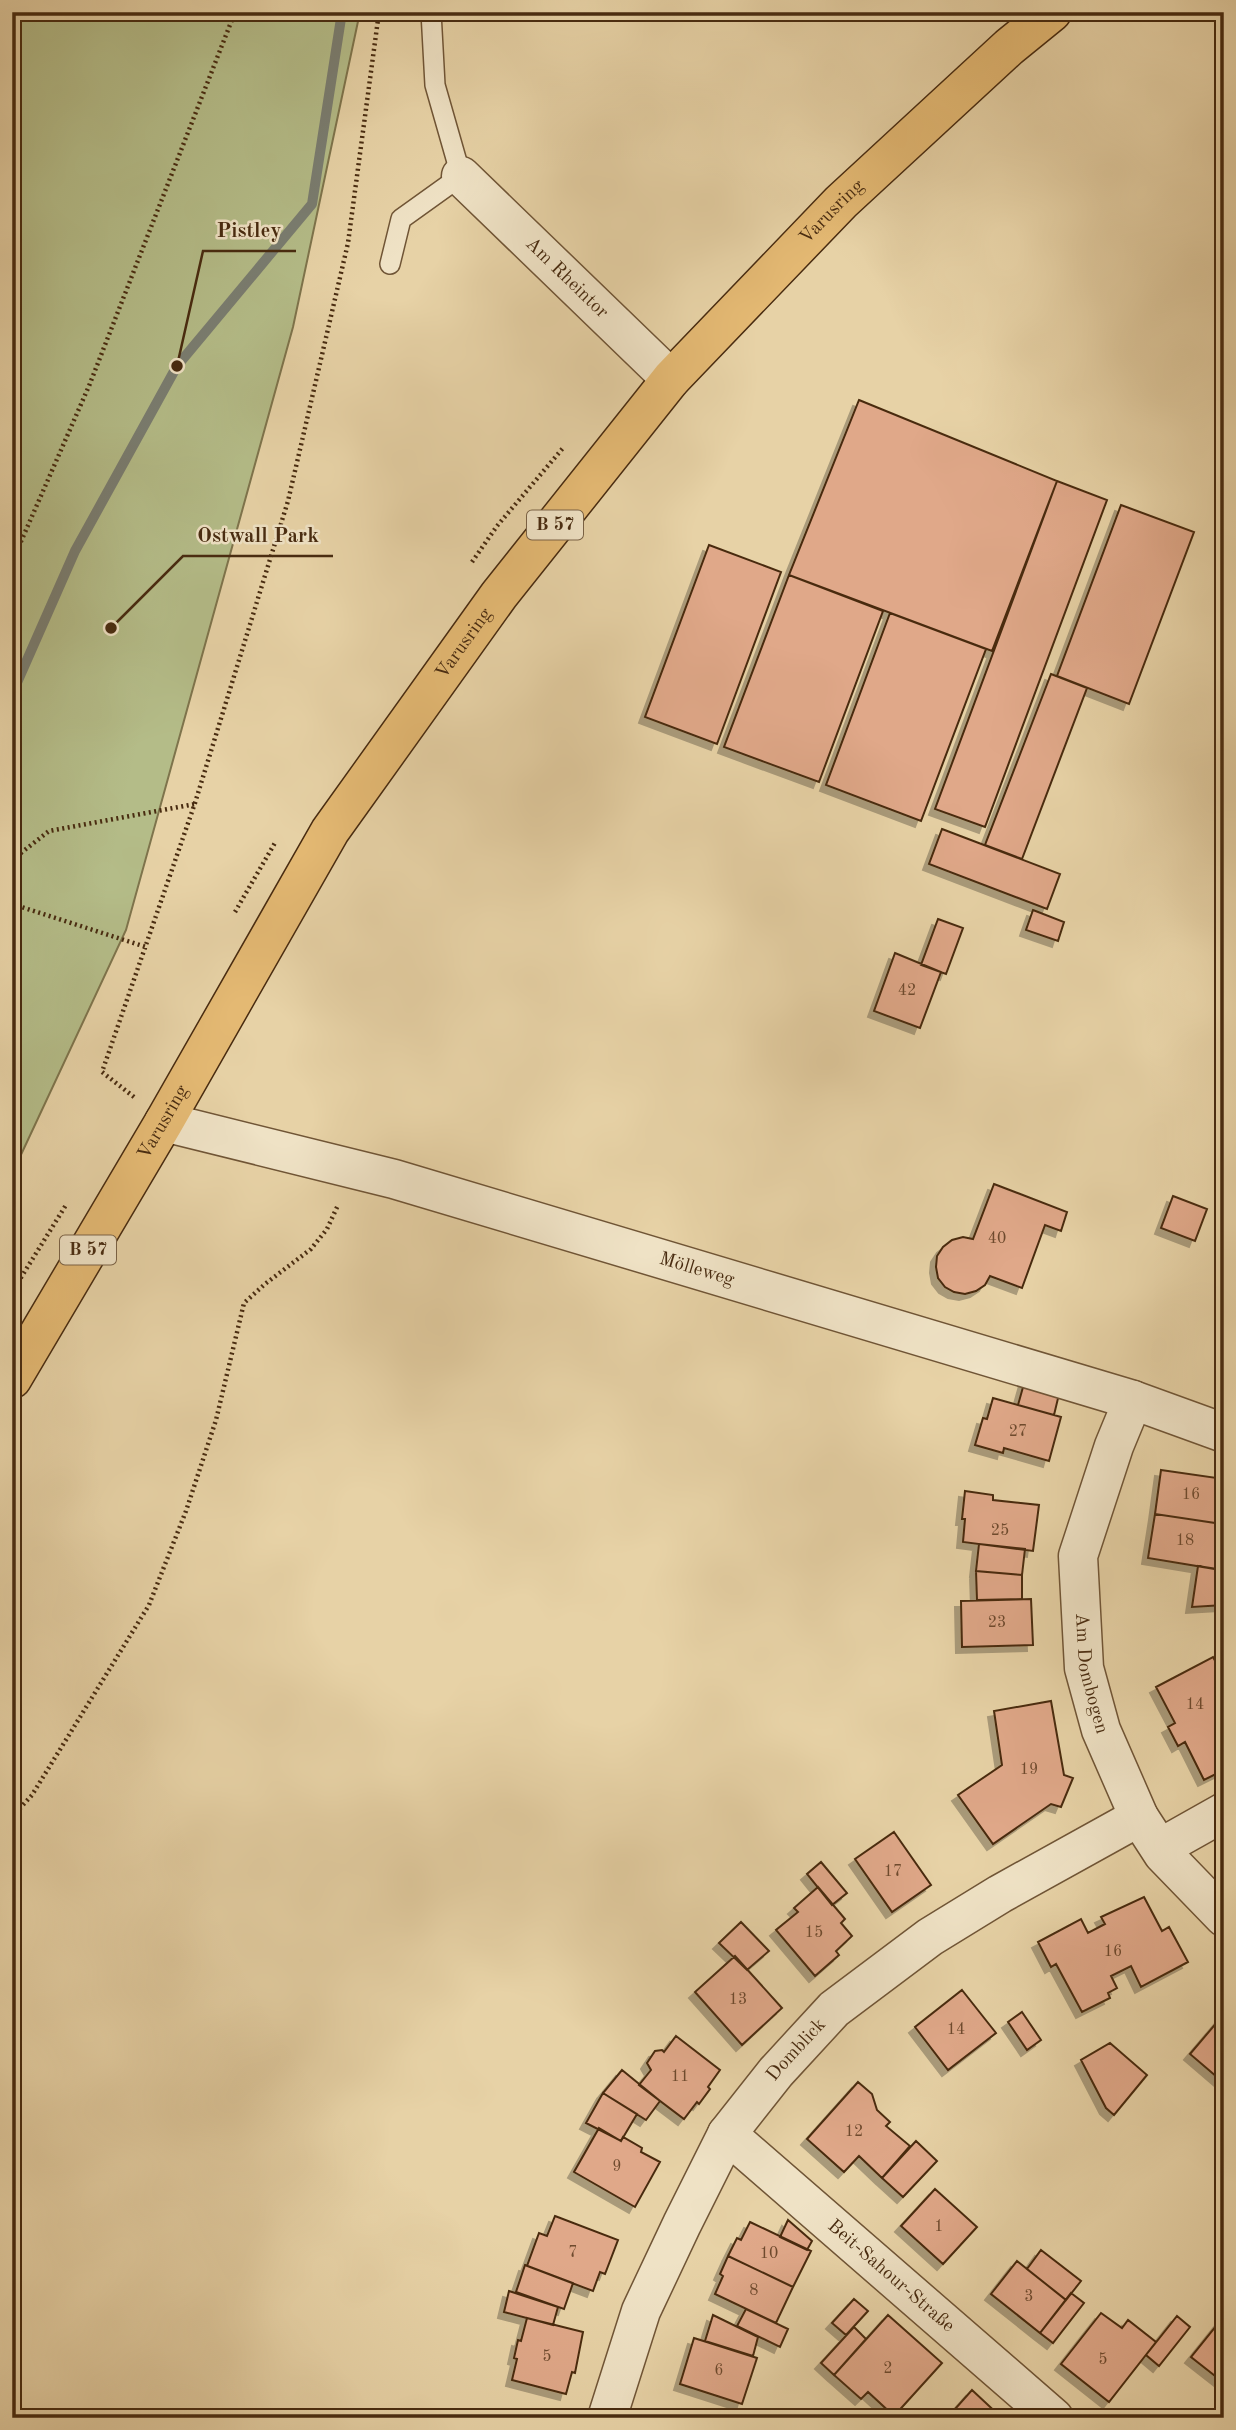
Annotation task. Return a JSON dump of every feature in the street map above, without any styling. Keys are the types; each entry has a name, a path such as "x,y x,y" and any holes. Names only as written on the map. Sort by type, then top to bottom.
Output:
{"main road":[{"name":"Varusring","path":"12,1379 164,1122 330,831 499,595 671,379 841,202 1009,47 1052,12"}],"street":[{"name":"Am Rheintor","path":"461,176 671,379"},
{"name":"Mölleweg","path":"164,1122 394,1179 1133,1400 1224,1433"},
{"name":"Am Dombogen","path":"1133,1400 1114,1446 1078,1556 1084,1668 1101,1730 1149,1832 1163,1854 1224,1917"},
{"name":"Domblick","path":"607,2418 641,2311 727,2134 776,2072 835,2010 930,1937 1000,1894 1149,1832 1224,1812"},
{"name":"Beit-Sahour-Straße","path":"727,2134 1054,2418"}],"lane":[{"path":"390,264 401,219 461,176 435,85 431,12"}],"path":[{"path":"12,562 89,386 235,12"},
{"path":"134,1096 102,1072 195,803 288,501 348,243 380,12"},
{"path":"12,860 49,831 195,803"},
{"path":"12,904 146,947"},
{"path":"12,1817 32,1795 149,1605 186,1511 216,1420 244,1303 311,1249 332,1218 351,1168"}],"green space":[{"path":"12,12 360,12 293,327 126,930 12,1174"}],"building":[{"path":"859,400 1057,481 992,651 789,575"},
{"path":"1057,481 1107,500 985,827 935,809"},
{"path":"1121,505 1194,532 1129,704 1057,676"},
{"path":"709,545 781,572 717,744 645,717"},
{"path":"789,575 883,611 819,782 724,747"},
{"path":"890,613 986,649 921,821 826,785"},
{"path":"1051,674 1087,688 1022,859 985,845"},
{"path":"942,829 1060,874 1047,909 929,864"},
{"path":"1033,910 1064,922 1058,941 1026,930"},
{"path":"938,919 963,928 946,974 921,965"},
{"path":"895,953 941,972 920,1028 874,1011"},
{"path":"994,1184 1067,1212 1061,1231 1045,1225 1022,1288 990,1276 985,1285 976,1291 965,1294 954,1292 945,1287 938,1278 937,1256 952,1240 963,1237 973,1239"},
{"path":"1173,1196 1207,1209 1195,1241 1161,1228"},
{"path":"1025,1380 1060,1390 1054,1415 1018,1405"},
{"path":"993,1398 1061,1417 1049,1461 1004,1448 1003,1453 975,1445 983,1418 987,1419"},
{"path":"1161,1470 1224,1479 1222,1524 1155,1514"},
{"path":"965,1491 993,1495 993,1500 1039,1505 1033,1551 963,1542"},
{"path":"1155,1514 1222,1524 1215,1569 1148,1558"},
{"path":"979,1544 1025,1549 1022,1575 976,1571"},
{"path":"1198,1566 1224,1570 1224,1605 1192,1607"},
{"path":"976,1571 1022,1575 1022,1599 977,1600"},
{"path":"1031,1599 1033,1645 962,1647 961,1601"},
{"path":"1213,1657 1224,1677 1224,1770 1204,1780 1185,1742 1178,1746 1168,1727 1175,1723 1156,1687"},
{"path":"1051,1701 1064,1775 1073,1778 1061,1807 1051,1804 993,1844 958,1795 1002,1765 994,1711"},
{"path":"894,1832 931,1885 892,1912 855,1859"},
{"path":"821,1862 847,1893 832,1905 807,1874"},
{"path":"818,1887 845,1919 841,1923 852,1936 836,1951 839,1955 815,1976 776,1930 798,1912 794,1908"},
{"path":"1144,1897 1162,1931 1169,1927 1188,1962 1141,1987 1131,1966 1111,1976 1117,1988 1108,1993 1110,1998 1082,2012 1056,1964 1051,1967 1038,1942 1081,1919 1088,1933 1105,1924 1101,1917"},
{"path":"741,1922 769,1951 747,1970 719,1943"},
{"path":"735,1956 782,2008 742,2045 695,1992"},
{"path":"962,1990 996,2033 948,2070 915,2027"},
{"path":"1022,2012 1041,2040 1027,2050 1008,2022"},
{"path":"1224,2014 1224,2083 1190,2054"},
{"path":"676,2036 720,2070 699,2104 697,2102 684,2119 639,2085 651,2070 647,2063 655,2051 664,2052"},
{"path":"1110,2043 1147,2075 1114,2115 1106,2108 1081,2060"},
{"path":"622,2070 660,2101 646,2120 603,2093"},
{"path":"858,2082 872,2094 877,2110 890,2122 886,2126 910,2146 882,2178 859,2156 844,2172 807,2139"},
{"path":"603,2093 637,2114 621,2141 586,2123"},
{"path":"599,2128 621,2141 623,2137 642,2148 641,2152 660,2162 635,2207 574,2172"},
{"path":"916,2141 937,2161 903,2197 882,2178"},
{"path":"935,2189 977,2227 943,2264 901,2226"},
{"path":"555,2216 618,2240 605,2274 600,2272 593,2291 527,2266 539,2233 547,2236"},
{"path":"788,2220 812,2241 807,2250 780,2237"},
{"path":"750,2222 811,2251 793,2287 728,2256 737,2238 741,2240"},
{"path":"1041,2250 1081,2281 1066,2300 1027,2269"},
{"path":"728,2256 793,2287 776,2323 715,2294"},
{"path":"1017,2261 1066,2300 1040,2333 991,2294"},
{"path":"525,2265 573,2283 564,2309 516,2292"},
{"path":"509,2291 558,2307 553,2325 504,2312"},
{"path":"1071,2293 1084,2303 1053,2343 1040,2333"},
{"path":"854,2299 868,2311 846,2335 832,2323"},
{"path":"746,2309 788,2329 780,2347 737,2326"},
{"path":"1101,2313 1122,2328 1128,2320 1156,2342 1109,2402 1061,2364"},
{"path":"713,2315 758,2337 753,2356 705,2341"},
{"path":"888,2315 942,2363 894,2416 868,2392 861,2399 834,2375"},
{"path":"1177,2316 1190,2327 1159,2366 1146,2355"},
{"path":"1224,2316 1224,2383 1191,2357"},
{"path":"527,2318 583,2332 575,2373 572,2372 566,2394 512,2380 518,2340 521,2341"},
{"path":"854,2327 866,2339 834,2375 821,2363"},
{"path":"694,2338 757,2358 742,2404 680,2384"},
{"path":"972,2390 1002,2418 947,2418"}],"waterway":[{"path":"12,694 75,551 177,366 312,204 342,12"}],"place":[{"name":"Pistley","path":"177,366"},
{"name":"Ostwall Park","path":"111,628"}]}
